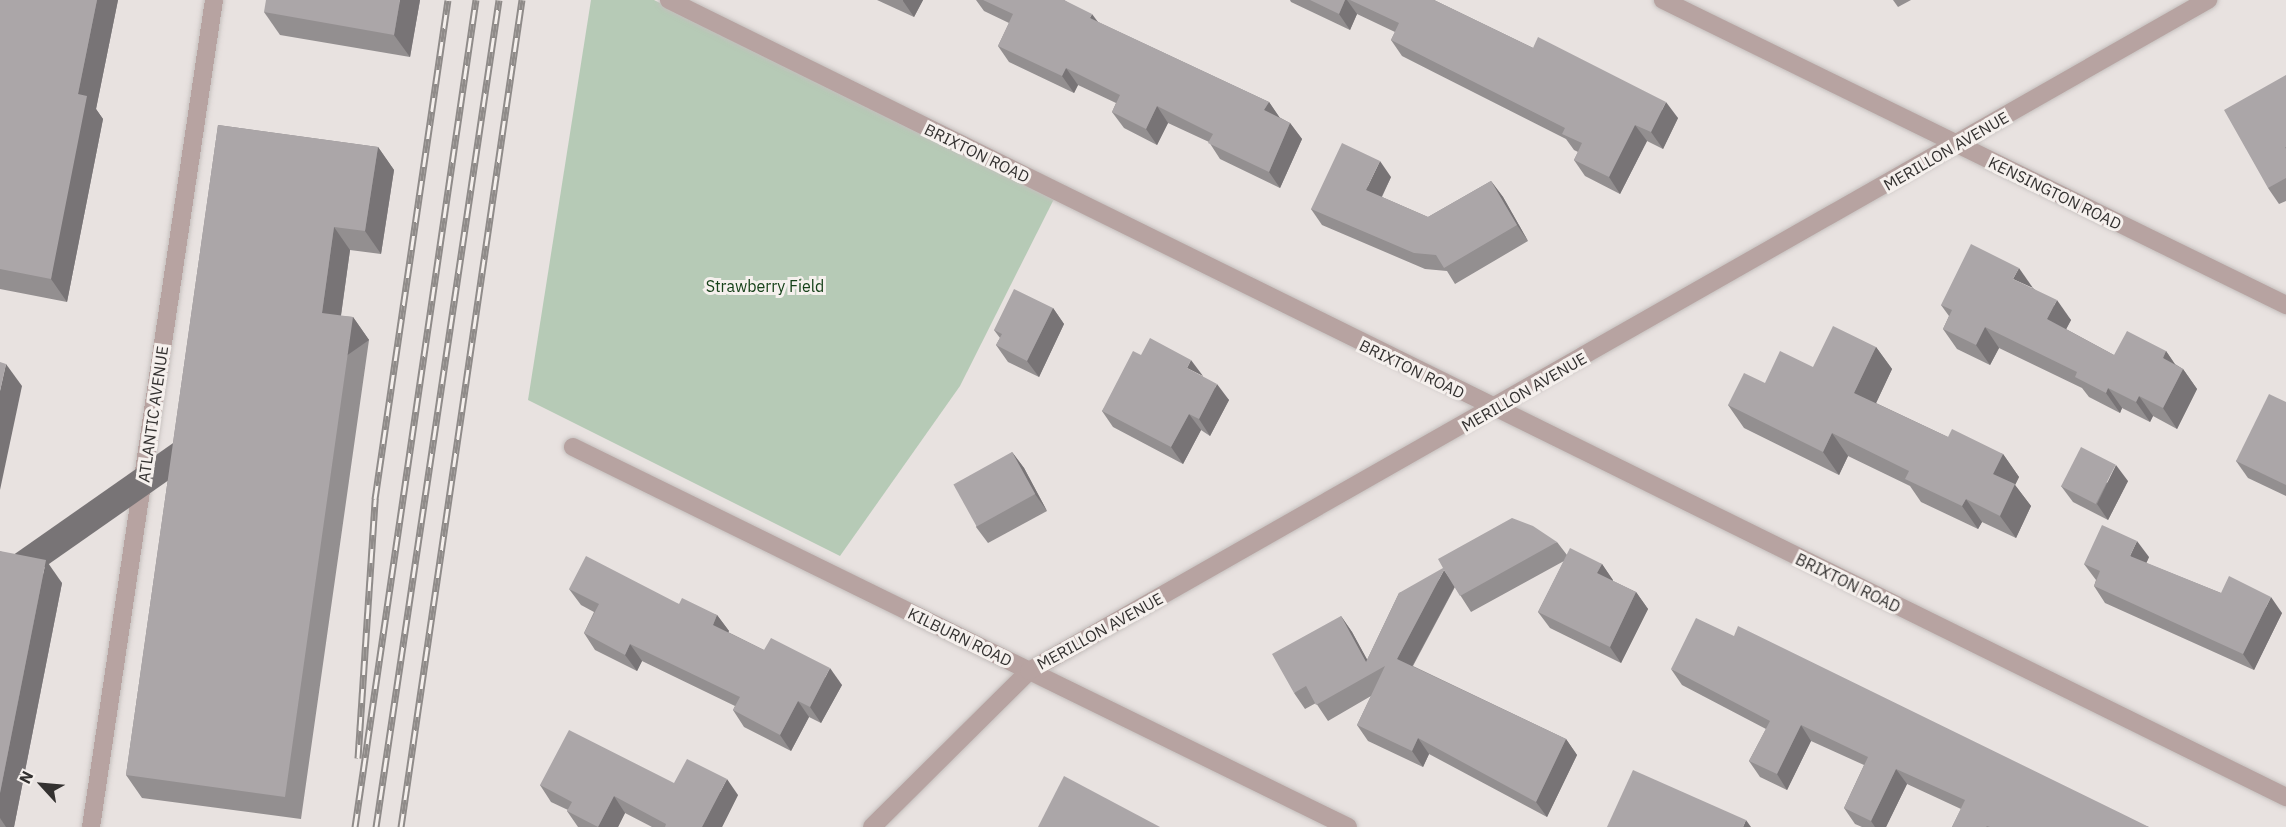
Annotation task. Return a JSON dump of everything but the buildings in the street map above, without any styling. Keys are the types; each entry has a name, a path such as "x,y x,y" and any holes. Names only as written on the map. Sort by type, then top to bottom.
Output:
{"street":[{"name":"ATLANTIC AVENUE","path":"91,827 214,0"},
{"name":"BRIXTON ROAD","path":"669,0 1494,409 2286,797"},
{"name":"KENSINGTON ROAD","path":"1663,0 2286,305"},
{"name":"MERILLON AVENUE","path":"872,827 1029,671 1958,145 2208,0"},
{"name":"KILBURN ROAD","path":"573,447 1348,827"}],"green space":[{"name":"Strawberry Field","path":"591,0 654,0 1054,199 960,386 840,556 528,400"}],"railway":[{"path":"358,758 375,499 448,0"},
{"path":"355,827 476,0"},
{"path":"376,827 499,0"},
{"path":"401,827 522,0"}]}
